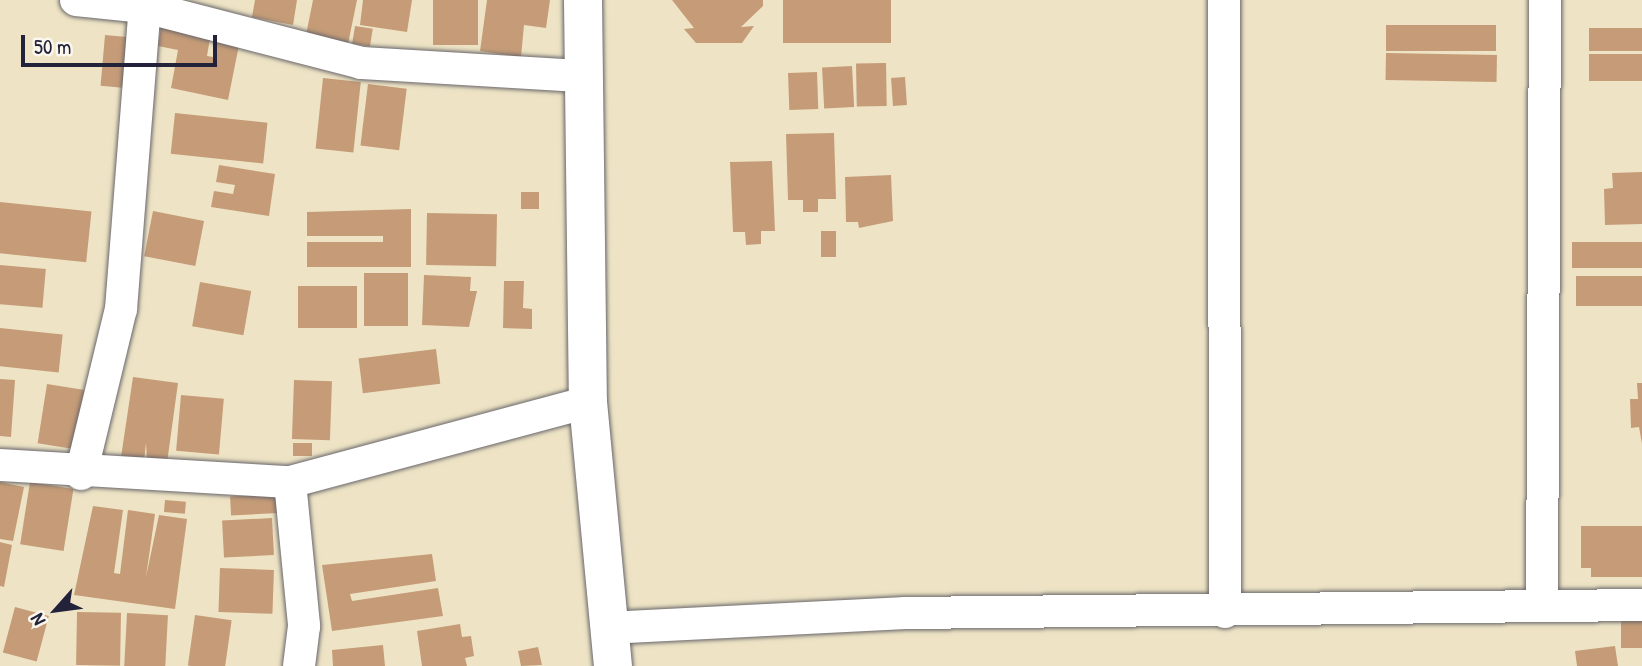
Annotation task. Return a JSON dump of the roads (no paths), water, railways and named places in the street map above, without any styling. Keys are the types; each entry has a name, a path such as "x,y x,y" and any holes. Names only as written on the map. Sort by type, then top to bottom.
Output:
{"street":[{"path":"76,0 222,12 361,63 581,76"},
{"path":"583,0 581,76 588,402 613,666"},
{"path":"1224,0 1225,612"},
{"path":"1542,605 1545,0"},
{"path":"81,474 121,309 145,7"},
{"path":"0,465 81,474 290,482 588,402"},
{"path":"290,482 304,626 299,666"},
{"path":"608,628 905,613 1225,612 1642,605"}]}
